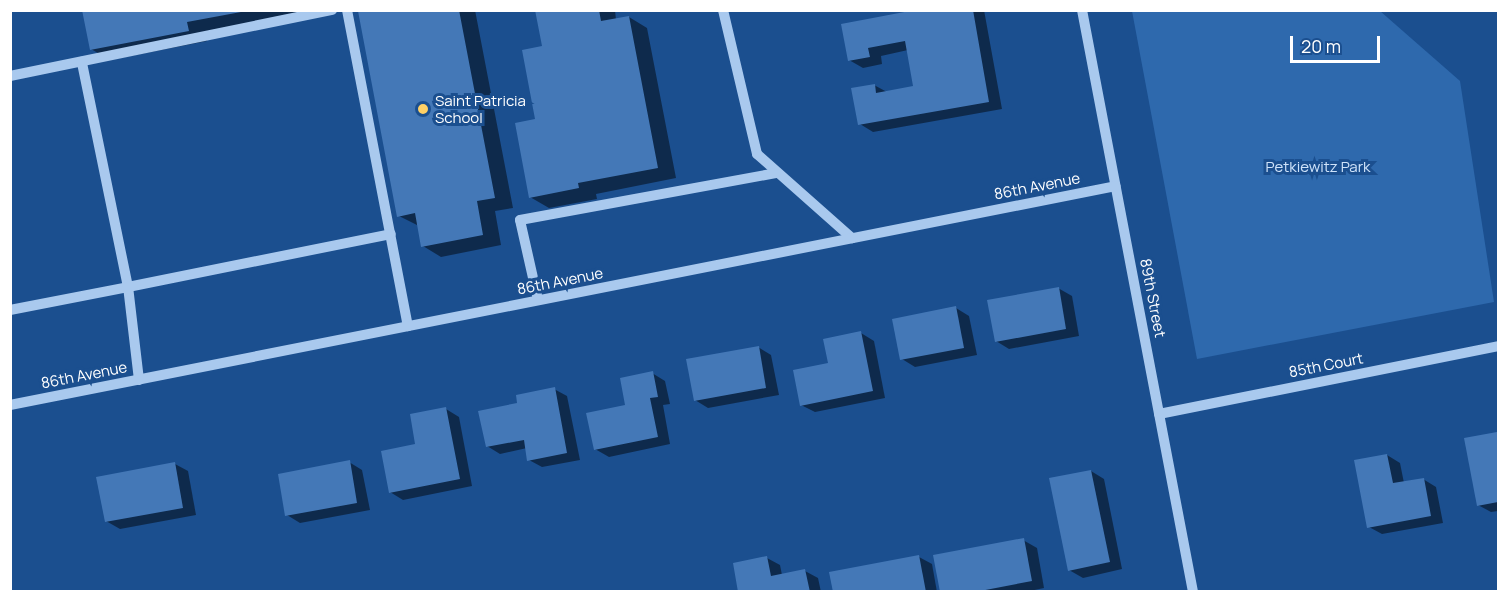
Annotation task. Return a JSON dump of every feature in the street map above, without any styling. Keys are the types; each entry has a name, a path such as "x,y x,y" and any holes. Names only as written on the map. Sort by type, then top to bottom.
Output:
{"street":[{"path":"10,76 332,10"},
{"path":"347,10 408,326"},
{"path":"723,10 757,154 852,238"},
{"name":"89th Street","path":"1082,10 1193,591"},
{"path":"82,62 128,287 139,380"},
{"path":"538,300 520,220 776,173"},
{"name":"86th Avenue","path":"10,405 1116,186"},
{"path":"10,310 390,234"},
{"name":"85th Court","path":"1159,414 1498,346"}],"green space":[{"name":"Petkiewitz Park","path":"1132,11 1380,11 1460,81 1494,302 1197,359"}],"building":[{"path":"82,10 241,10 241,12 187,22 189,31 90,50"},
{"path":"459,10 495,198 477,201 483,235 421,247 415,213 397,217 358,11"},
{"path":"535,10 599,10 601,21 629,16 658,168 578,183 579,188 529,198 515,123 535,119 522,50 542,46"},
{"path":"915,10 973,10 989,102 858,125 851,88 875,84 876,93 913,86 905,41 868,48 870,57 848,61 841,24"},
{"path":"1059,287 1066,329 995,342 987,300"},
{"path":"956,306 964,348 900,360 892,319"},
{"path":"861,331 873,391 800,406 793,370 828,363 823,339"},
{"path":"759,346 766,388 694,401 686,359"},
{"path":"653,371 658,397 650,398 658,437 594,450 586,413 625,405 620,378"},
{"path":"555,387 567,453 527,461 524,440 486,447 478,411 517,403 516,395"},
{"path":"446,407 460,479 389,493 381,451 415,444 410,414"},
{"path":"1497,432 1498,502 1477,506 1464,438"},
{"path":"1387,454 1393,483 1424,478 1431,516 1367,528 1354,460"},
{"path":"350,460 357,503 285,516 278,474"},
{"path":"175,462 183,508 105,522 96,477"},
{"path":"1091,470 1110,562 1068,571 1049,478"},
{"path":"1024,538 1032,581 975,592 940,592 933,555"},
{"path":"919,555 926,592 833,592 829,572"},
{"path":"767,556 771,576 805,569 810,592 738,592 733,563"}],"place":[{"name":"Saint Patricia School","path":"423,109"}]}
